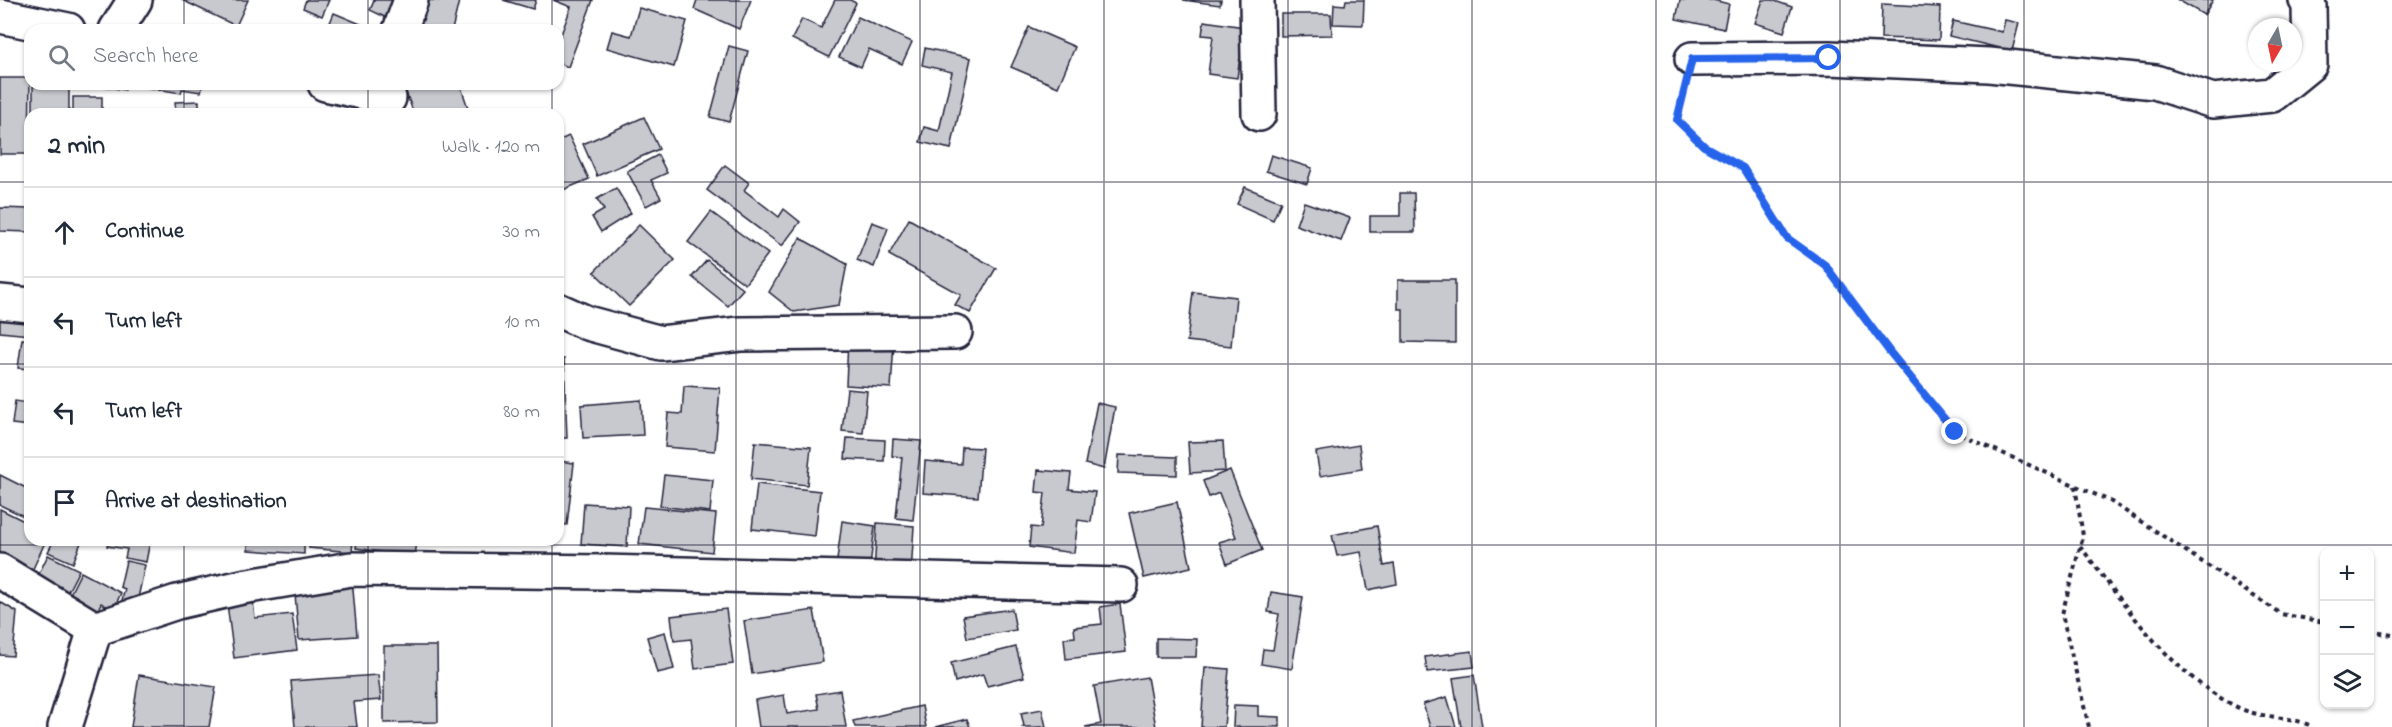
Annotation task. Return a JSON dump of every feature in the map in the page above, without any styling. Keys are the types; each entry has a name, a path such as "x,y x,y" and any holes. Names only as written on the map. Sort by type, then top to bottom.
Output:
{"street":[{"path":"120,24 135,0"},
{"path":"402,24 411,0"},
{"path":"1257,0 1259,114"},
{"path":"1692,59 1829,58 1989,65 2155,82 2213,101 2272,96 2310,64 2309,5 2306,0"},
{"path":"0,16 39,24"},
{"path":"354,90 392,98"},
{"path":"0,302 24,304"},
{"path":"564,313 586,323 661,343 740,334 955,332"},
{"path":"0,571 95,629 177,602 242,587 351,569 603,572 1121,585"},
{"path":"65,727 95,629"}],"path":[{"path":"1692,59 1677,120 1704,146 1743,168 1787,238 1825,265 1889,351 1955,432 2110,501 2281,614 2320,621"},
{"path":"2074,485 2083,536 2062,614 2088,727"},
{"path":"2080,546 2156,644 2214,695 2244,711 2303,722 2313,727"},
{"path":"2374,632 2392,635"}],"building":[{"path":"182,0 248,0 237,24 232,24"},
{"path":"306,0 329,0 322,16 303,8"},
{"path":"372,0 401,0 391,20 370,10 374,1"},
{"path":"418,0 459,1 453,24 412,24"},
{"path":"503,0 536,0 533,9"},
{"path":"553,0 593,0 568,67 564,65 564,26 571,7"},
{"path":"697,0 751,0 739,29 694,9"},
{"path":"835,0 850,0 856,3 829,57 792,39 802,19 821,28"},
{"path":"1183,0 1221,0 1220,5"},
{"path":"1346,0 1364,0 1363,25 1333,24 1334,4 1345,5"},
{"path":"1680,0 1713,0 1729,4 1724,29 1676,19"},
{"path":"1763,0 1772,0 1792,7 1784,32 1755,23"},
{"path":"2178,0 2213,0 2204,15"},
{"path":"1882,4 1940,7 1939,40 1881,38"},
{"path":"639,8 687,21 674,67 607,48 612,31 631,36"},
{"path":"334,13 361,24 329,24"},
{"path":"1281,14 1331,14 1332,35 1281,36"},
{"path":"858,17 912,42 902,64 869,49 861,67 839,57"},
{"path":"2005,20 2019,23 2012,51 1949,36 1953,21 2002,32"},
{"path":"1204,21 1244,27 1237,78 1208,74 1213,36 1202,35"},
{"path":"1029,27 1075,47 1058,87 1011,67"},
{"path":"729,46 748,51 729,122 710,117"},
{"path":"925,48 971,58 951,149 920,142 924,127 939,131 952,72 922,65"},
{"path":"0,78 24,78 24,90 30,90 30,108 24,108 24,154 0,154"},
{"path":"33,90 69,90 69,108 33,108"},
{"path":"163,90 182,90 181,93"},
{"path":"405,90 462,90 468,108 412,108"},
{"path":"73,97 102,97 102,108 73,108"},
{"path":"199,101 199,108 176,108 175,102"},
{"path":"644,117 659,149 597,176 583,144"},
{"path":"569,136 589,179 564,189 564,138"},
{"path":"658,155 667,173 651,180 661,198 646,206 627,171"},
{"path":"1271,155 1312,168 1307,184 1266,171"},
{"path":"725,165 749,183 744,190 779,217 784,209 800,222 782,246 707,190"},
{"path":"1245,187 1281,202 1273,220 1237,204"},
{"path":"616,188 631,213 601,232 592,217 604,210 597,199"},
{"path":"1400,193 1414,193 1415,232 1370,232 1370,216 1400,216"},
{"path":"1304,202 1350,218 1341,241 1296,225"},
{"path":"0,208 24,209 24,232 0,231"},
{"path":"711,212 768,254 745,284 688,242"},
{"path":"909,219 996,268 970,313 955,305 961,295 889,255"},
{"path":"872,222 888,228 874,267 857,260"},
{"path":"639,225 675,260 629,306 594,272"},
{"path":"800,238 847,264 839,305 794,312 769,292"},
{"path":"707,260 743,289 728,306 692,277"},
{"path":"1398,280 1455,280 1455,343 1403,342 1403,309 1398,309"},
{"path":"1193,292 1236,297 1231,346 1187,341"},
{"path":"0,312 24,314 24,334 0,332"},
{"path":"22,339 24,339 24,368 18,368"},
{"path":"848,340 894,343 891,388 846,385"},
{"path":"564,359 567,438 564,438"},
{"path":"684,386 720,388 715,451 665,447 668,413 682,414"},
{"path":"847,389 867,391 863,433 842,431"},
{"path":"641,400 643,435 583,438 581,405"},
{"path":"15,401 24,402 24,425 12,424"},
{"path":"1097,403 1115,407 1104,469 1085,464"},
{"path":"847,438 885,440 884,461 845,459"},
{"path":"893,439 921,441 913,520 896,518 902,457 892,456"},
{"path":"1223,441 1225,471 1190,473 1188,442"},
{"path":"755,442 811,447 807,485 751,479"},
{"path":"1359,445 1362,469 1320,476 1316,452"},
{"path":"962,447 982,448 978,497 923,493 925,461 961,464"},
{"path":"1119,455 1177,457 1177,475 1118,473"},
{"path":"564,462 574,463 567,525 564,525"},
{"path":"1038,470 1071,473 1069,489 1095,492 1091,522 1078,520 1074,553 1029,547 1031,527 1041,528 1045,493 1036,492"},
{"path":"1230,470 1262,550 1227,564 1219,542 1236,537 1219,493 1209,497 1203,481"},
{"path":"0,475 24,487 24,516 0,505"},
{"path":"664,475 713,480 710,512 660,506"},
{"path":"757,484 820,491 815,536 752,529"},
{"path":"1177,502 1191,567 1144,578 1129,513"},
{"path":"584,503 629,506 627,547 581,544"},
{"path":"644,507 716,514 712,552 639,544"},
{"path":"0,509 24,521 24,546 43,546 28,580 0,561"},
{"path":"842,521 875,526 869,573 836,568"},
{"path":"877,523 914,526 911,574 874,573"},
{"path":"1377,526 1384,566 1394,564 1397,584 1368,590 1361,552 1337,556 1332,535"},
{"path":"51,546 80,546 73,563 48,552"},
{"path":"107,546 149,546 146,562 125,558 127,549"},
{"path":"248,546 304,546 304,554 248,550"},
{"path":"309,546 352,546 352,552 309,548"},
{"path":"356,546 416,546 415,557 356,548"},
{"path":"48,555 79,570 63,601 33,586"},
{"path":"126,561 145,565 137,603 122,600 125,589 120,587"},
{"path":"81,572 121,593 113,610 101,603 95,616 66,602"},
{"path":"352,578 357,636 299,640 294,583"},
{"path":"1271,592 1303,597 1292,669 1261,664 1263,649 1273,650 1279,614 1268,612"},
{"path":"252,593 255,618 292,614 297,650 234,658 226,596"},
{"path":"0,602 17,612 13,656 0,655"},
{"path":"1120,604 1126,652 1066,659 1064,638 1075,637 1074,627 1102,624 1100,607"},
{"path":"726,609 733,664 695,669 691,639 674,641 671,616"},
{"path":"1012,609 1016,630 967,638 963,616"},
{"path":"814,610 823,662 752,674 744,621"},
{"path":"665,632 674,669 657,673 647,637"},
{"path":"1156,638 1197,639 1196,657 1156,657"},
{"path":"384,646 437,646 438,722 384,723"},
{"path":"1016,647 1024,677 987,686 983,674 955,682 951,663"},
{"path":"1472,651 1474,667 1427,672 1425,657"},
{"path":"1205,667 1229,669 1224,727 1201,727"},
{"path":"139,675 216,687 209,727 131,727"},
{"path":"378,675 381,700 354,702 357,727 295,727 291,681"},
{"path":"1474,675 1482,727 1461,727 1453,678"},
{"path":"1147,677 1156,727 1085,727 1101,724 1094,686"},
{"path":"840,690 846,727 759,727 755,700 784,695 787,714 819,709 816,694"},
{"path":"1447,697 1456,727 1430,727 1423,704"},
{"path":"1234,705 1258,706 1258,716 1280,717 1280,727 1233,727"},
{"path":"922,706 926,727 855,727 853,721"},
{"path":"1042,709 1046,727 1021,727 1024,726 1021,713"},
{"path":"967,719 970,727 935,727"}],"route":[{"path":"1829,58 1692,59 1677,120 1704,146 1743,168 1787,238 1825,265 1889,351 1955,432"}]}
